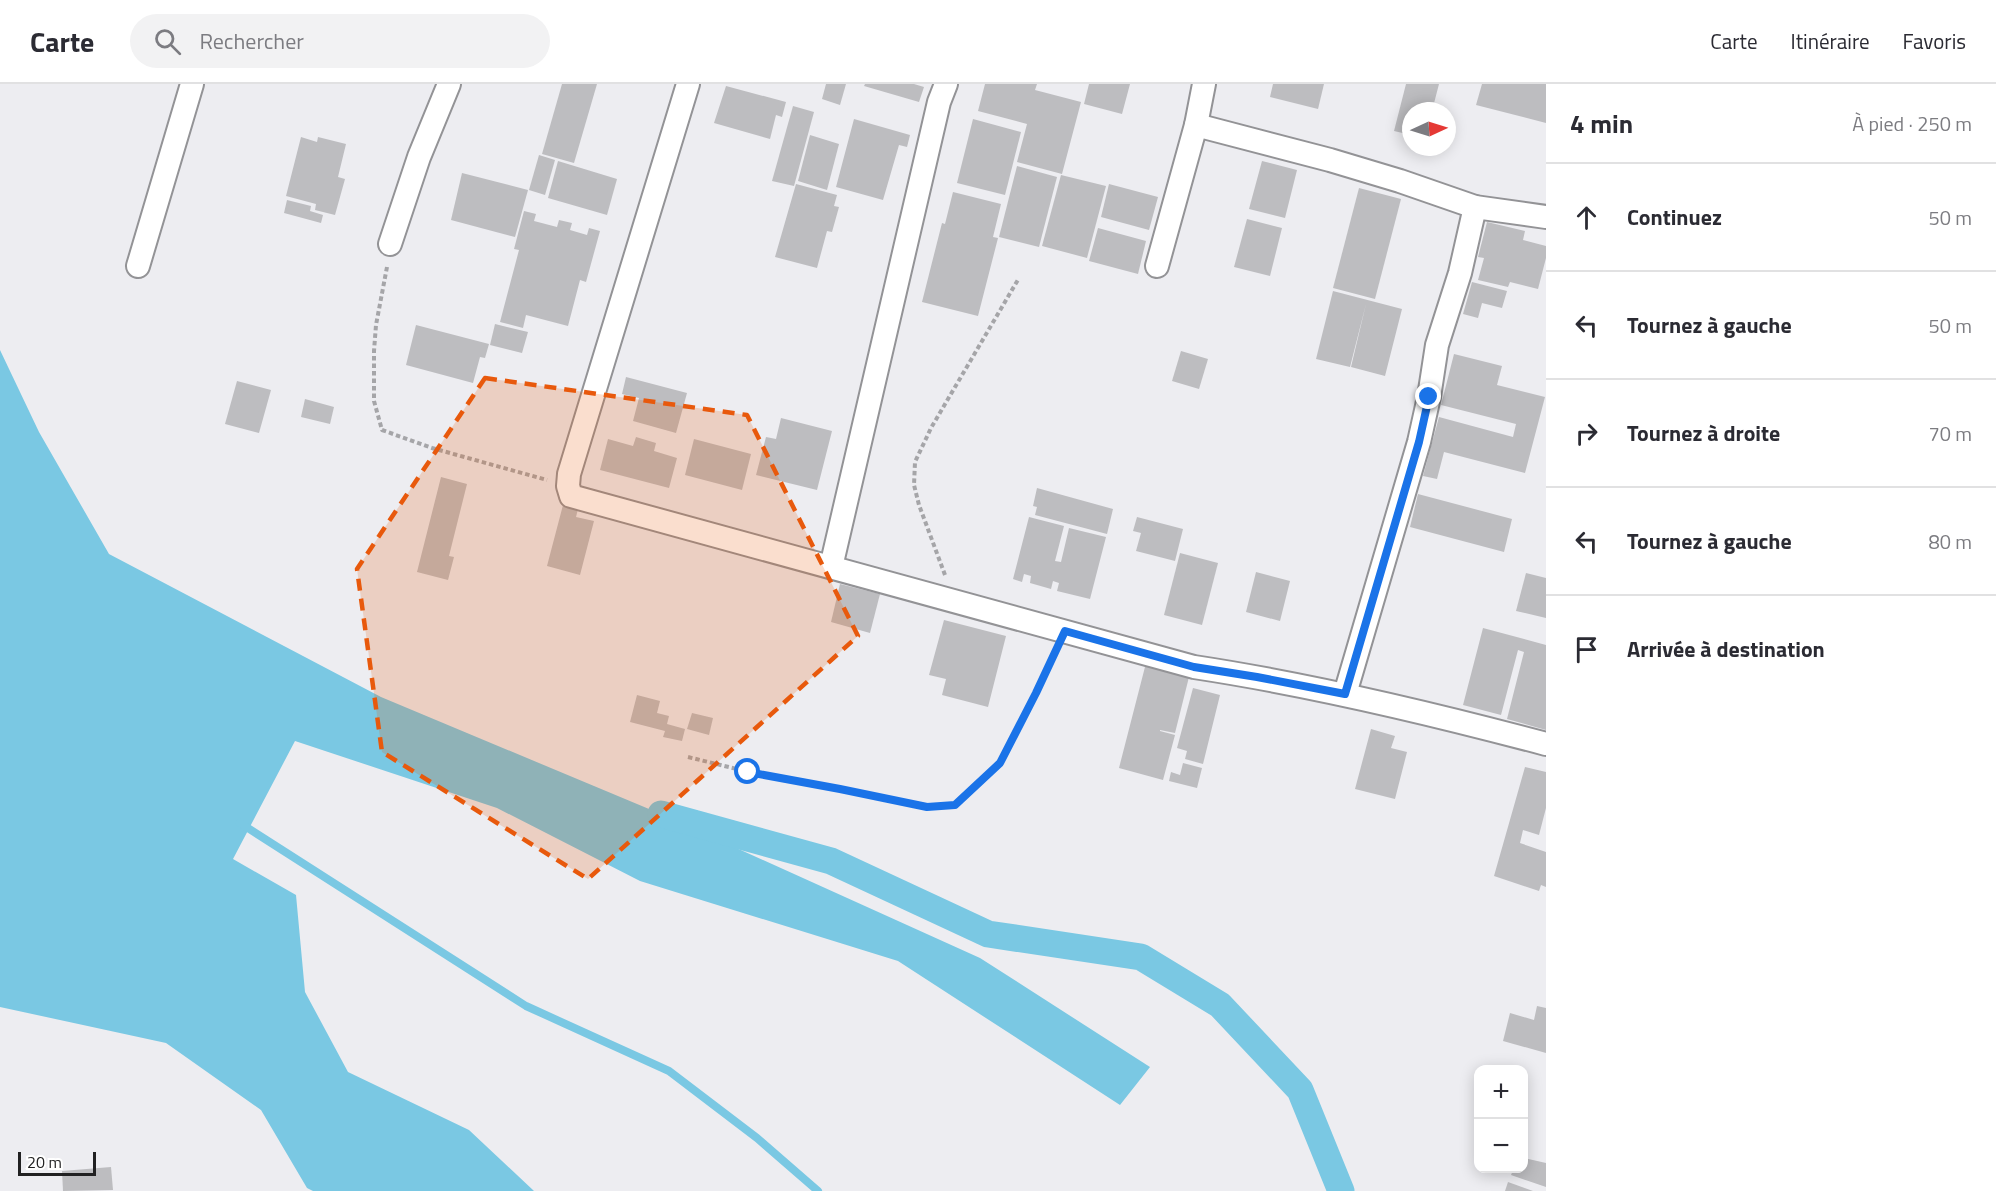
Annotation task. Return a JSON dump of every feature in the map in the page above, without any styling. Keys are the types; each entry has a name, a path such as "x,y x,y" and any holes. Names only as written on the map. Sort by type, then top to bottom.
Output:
{"street":[{"path":"138,266 192,84"},
{"path":"390,244 418,158 449,84"},
{"path":"688,84 569,474 568,486 571,496 1194,667 1345,694 1546,744"},
{"path":"831,567 939,102 946,84"},
{"path":"1157,266 1196,126 1204,84"},
{"path":"1196,126 1330,160 1474,207 1546,218"},
{"path":"1345,694 1419,442 1437,345 1460,273 1474,207"}],"path":[{"path":"390,244 376,325 374,351 374,401 382,429 432,448 568,486"},
{"path":"955,601 919,505 914,485 915,462 931,428 1019,278"},
{"path":"688,757 748,772 927,807 955,805 1000,763 1065,631"}],"highlighted area":[{"path":"485,378 747,415 858,636 588,879 382,752 357,569"}],"water":[{"path":"0,350 39,432 109,554 381,697 661,814 980,958 1150,1067 1120,1105 898,961 640,881 497,808 295,741 233,859 296,895 305,992 348,1072 469,1130 534,1191 313,1191 307,1188 261,1110 166,1043 0,1007"}],"building":[{"path":"562,84 597,84 574,163 542,154"},
{"path":"826,84 846,84 840,105 822,99"},
{"path":"865,84 914,84 924,87 919,102 864,86"},
{"path":"985,84 1037,84 1035,90 1081,102 1062,174 1017,162 1027,124 978,111"},
{"path":"1089,84 1130,84 1122,114 1084,104"},
{"path":"1273,84 1324,84 1318,109 1270,97"},
{"path":"1406,84 1439,84 1434,102 1402,102 1402,133 1394,131"},
{"path":"1482,84 1546,84 1546,123 1476,105"},
{"path":"726,86 786,102 782,117 776,115 770,139 714,123"},
{"path":"793,106 814,112 794,186 772,181"},
{"path":"854,119 910,135 907,147 899,145 883,200 836,187"},
{"path":"973,119 1021,132 1005,195 957,183"},
{"path":"810,135 839,144 827,190 798,181"},
{"path":"301,137 317,142 318,137 346,144 338,177 345,179 335,215 315,210 316,204 286,196"},
{"path":"539,155 555,160 545,195 529,190"},
{"path":"558,161 617,179 607,215 548,198"},
{"path":"1262,161 1297,170 1285,218 1249,209"},
{"path":"1017,166 1057,177 1039,247 999,237"},
{"path":"462,173 528,190 515,237 451,220"},
{"path":"1061,175 1106,186 1087,258 1042,246"},
{"path":"796,184 837,195 834,206 839,207 832,232 827,231 817,268 775,257"},
{"path":"1109,184 1158,197 1149,230 1101,217"},
{"path":"1359,188 1401,199 1375,299 1333,288"},
{"path":"953,192 1001,204 993,237 998,238 978,316 922,302 942,223 945,224"},
{"path":"287,200 311,206 310,211 323,215 321,223 284,213"},
{"path":"524,211 536,214 534,221 557,227 559,220 572,223 570,230 587,235 589,228 600,231 586,282 580,280 568,326 526,315 523,328 500,322 519,250 514,249"},
{"path":"1247,219 1282,228 1270,276 1234,267"},
{"path":"1487,222 1525,231 1523,240 1546,246 1546,258 1538,289 1510,282 1508,287 1478,280 1484,258 1478,257"},
{"path":"1098,228 1146,241 1138,274 1089,261"},
{"path":"1472,282 1507,291 1502,308 1482,303 1478,318 1463,314"},
{"path":"1333,291 1402,309 1385,376 1351,367 1366,304 1350,367 1316,359"},
{"path":"495,324 528,332 522,353 490,345"},
{"path":"416,325 489,344 485,358 480,357 473,383 406,365"},
{"path":"1181,351 1208,359 1199,389 1172,381"},
{"path":"1454,354 1502,366 1497,385 1545,397 1525,473 1444,452 1437,479 1423,476 1439,417 1513,437 1516,424 1441,405"},
{"path":"626,377 687,393 676,433 633,421 639,398 622,394"},
{"path":"237,381 271,390 259,433 225,424"},
{"path":"305,399 334,407 330,424 301,417"},
{"path":"781,418 832,431 817,490 756,475 766,437 776,439"},
{"path":"636,437 656,443 654,451 677,458 669,488 600,470 608,439 633,446"},
{"path":"694,439 751,454 742,490 685,475"},
{"path":"441,477 467,484 449,556 454,557 448,580 417,572"},
{"path":"1037,488 1113,509 1107,534 1035,515 1037,507 1033,506"},
{"path":"1418,494 1512,519 1504,552 1410,527"},
{"path":"563,505 578,509 576,517 594,521 580,575 547,566"},
{"path":"1029,517 1064,526 1055,561 1061,562 1069,528 1106,537 1090,599 1057,591 1059,583 1053,581 1051,589 1030,583 1031,576 1024,574 1022,582 1013,579"},
{"path":"1137,517 1183,529 1175,561 1136,551 1141,533 1133,531"},
{"path":"1180,553 1218,563 1202,625 1164,615"},
{"path":"1256,572 1290,581 1280,621 1246,612"},
{"path":"1526,573 1546,578 1546,618 1516,611"},
{"path":"840,584 880,594 870,633 831,622"},
{"path":"944,620 1006,636 988,707 942,695 946,679 929,675"},
{"path":"1483,628 1546,645 1546,730 1507,719 1524,652 1518,650 1501,715 1463,705"},
{"path":"1146,663 1189,677 1175,733 1160,730 1175,735 1163,780 1119,768"},
{"path":"1193,688 1220,695 1203,764 1185,759 1187,751 1177,748"},
{"path":"637,695 660,701 657,713 669,716 667,724 685,729 682,741 663,737 665,731 630,722"},
{"path":"692,713 713,718 709,735 687,729"},
{"path":"1371,729 1395,736 1391,748 1407,752 1395,799 1355,789"},
{"path":"1183,763 1202,768 1197,788 1169,781 1171,772 1180,775"},
{"path":"1525,767 1546,772 1546,808 1539,835 1523,830 1520,843 1546,852 1546,887 1541,885 1539,891 1494,876"},
{"path":"1537,1006 1546,1008 1546,1053 1503,1041 1510,1013 1534,1020"},
{"path":"1528,1159 1546,1163 1546,1187 1511,1175 1512,1173 1528,1173"},
{"path":"111,1167 113,1190 63,1191 62,1171"},
{"path":"1508,1182 1533,1191 1505,1191"}],"waterway":[{"path":"661,814 831,861 988,934 1141,957 1220,1005 1300,1090 1341,1191"},
{"path":"240,823 526,1006 669,1071 757,1138 818,1191"}],"route":[{"path":"748,772 927,807 955,805 1000,763 1065,631 1194,667 1345,694 1419,442 1429,397"}]}
